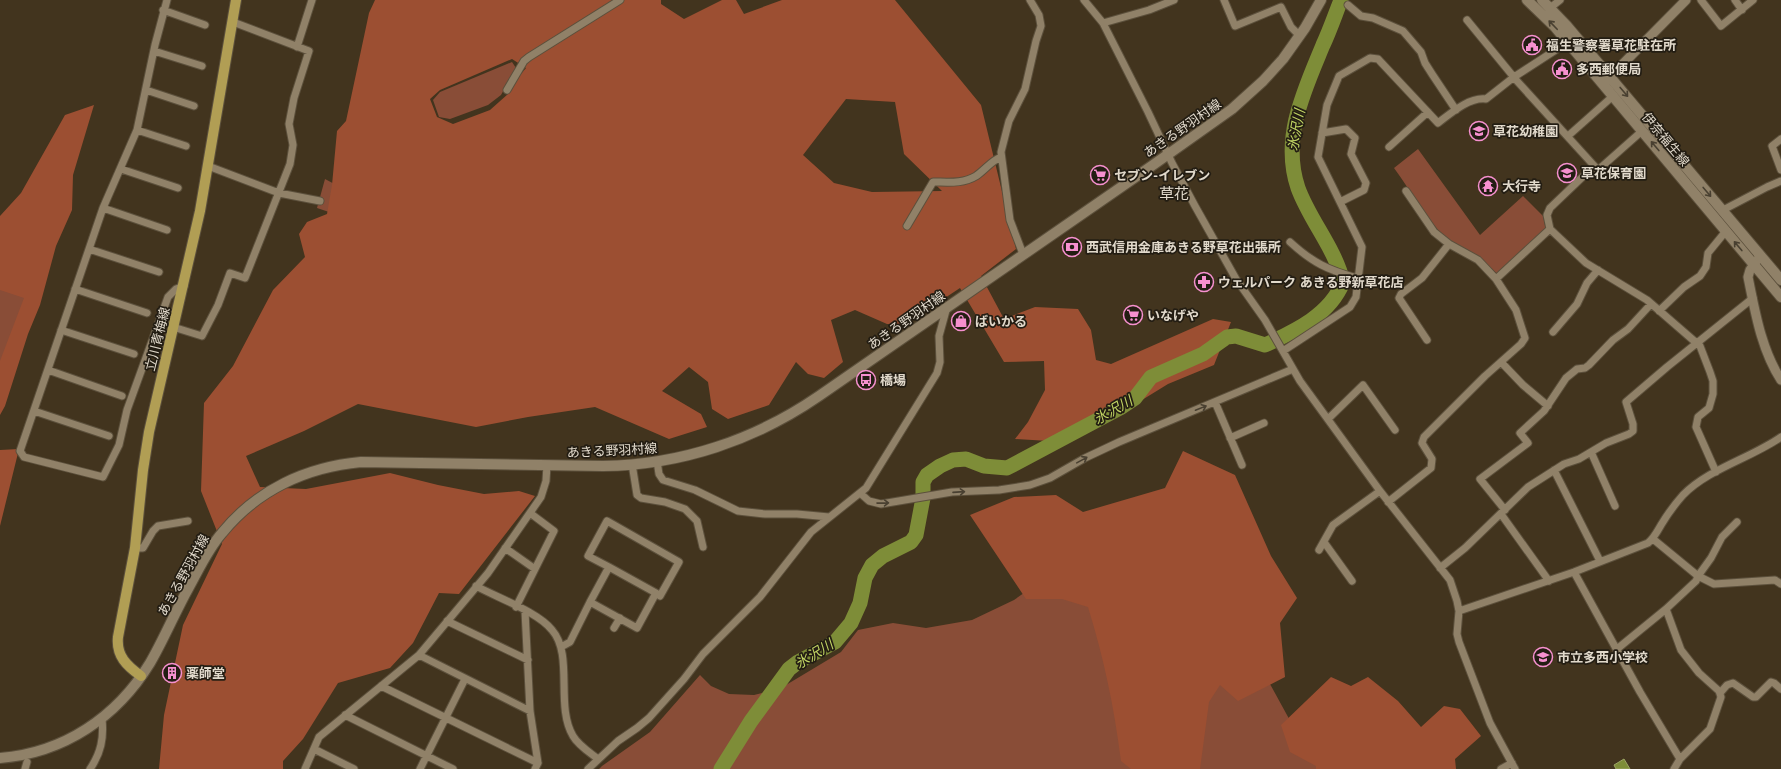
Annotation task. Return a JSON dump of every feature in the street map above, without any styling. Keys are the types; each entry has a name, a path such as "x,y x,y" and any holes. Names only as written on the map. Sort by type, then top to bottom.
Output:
{"main road":[{"name":"立川青梅線","path":"141,676 124,661 119,652 118,643 135,548 148,438 184,286 208,166 236,0"},
{"name":"あきる野羽村線","path":"0,758 47,749 69,739 102,719 123,700 153,657 209,551 218,538 246,508 279,485 323,468 361,462 547,465 632,464 657,461 688,456 724,445 778,421 819,396 948,307 1168,154 1246,97 1283,59 1300,36 1321,0"},
{"name":"伊奈福生線","path":"1527,0 1568,42 1781,297"},
{"name":"伊奈福生線","path":"1542,0 1611,76 1781,280"}],"street":[{"path":"167,0 163,10 137,130 103,208 75,289 20,451 24,457 103,477 119,445 128,410 168,297 176,289 184,286"},
{"path":"297,47 312,0"},
{"path":"507,90 524,61 529,57 620,0"},
{"path":"1023,254 1010,220 1001,157 1009,121 1026,89 1036,41 1041,26 1039,15 1030,0"},
{"path":"1084,0 1103,23 1168,154 1236,279 1255,305 1293,369 1328,419 1388,502 1450,580 1455,592 1459,611 1457,623 1459,642 1490,723 1513,766 1502,769"},
{"path":"1103,23 1149,10 1174,0"},
{"path":"1224,0 1235,26 1281,7 1292,27 1300,36"},
{"path":"1550,8 1560,0"},
{"path":"1603,84 1686,0"},
{"path":"1701,0 1721,26 1753,0"},
{"path":"1734,0 1742,10"},
{"path":"1348,5 1360,16 1373,18 1403,31 1421,52 1425,63 1456,110"},
{"path":"163,10 205,25"},
{"path":"1467,20 1514,77 1598,170 1642,131"},
{"path":"173,328 202,336 218,305 230,273 244,278 290,164 293,145 289,124 294,98 309,51 233,22"},
{"path":"1281,348 1350,307 1356,297 1362,247 1318,157 1327,105 1339,76 1370,58 1378,59 1438,123 1456,110 1478,98 1486,98 1514,77 1568,42"},
{"path":"154,51 202,66"},
{"path":"146,90 194,106"},
{"path":"1568,136 1613,96"},
{"path":"1389,147 1428,112"},
{"path":"1322,133 1346,129 1355,138 1351,154 1366,183 1364,190 1340,202"},
{"path":"137,130 186,146"},
{"path":"1781,139 1772,146 1781,170"},
{"path":"907,226 933,182 962,182 977,176 989,164 1001,157"},
{"path":"208,166 279,193 320,201"},
{"path":"1594,166 1550,208 1547,215 1550,229 1586,263 1652,304 1697,342 1707,360 1713,385 1712,402 1706,411 1698,417 1696,427 1716,472"},
{"path":"121,169 178,188"},
{"path":"1723,210 1781,181"},
{"path":"1388,502 1431,468 1432,459 1422,443 1424,437 1525,338 1516,310 1496,279 1478,260 1449,244 1434,232 1406,191"},
{"path":"103,208 167,230"},
{"path":"1496,279 1550,229"},
{"path":"1659,310 1684,287 1700,276 1706,266 1708,253 1726,231"},
{"path":"1290,242 1304,255 1329,270 1358,278"},
{"path":"1427,340 1399,298 1401,294 1422,278 1449,244"},
{"path":"89,249 159,272"},
{"path":"1762,257 1753,264 1748,277 1752,298 1767,352 1781,380"},
{"path":"1553,332 1577,304 1587,283 1598,270"},
{"path":"75,289 147,314"},
{"path":"1440,568 1465,548 1528,487 1554,470 1591,452 1615,438 1629,434 1633,431 1633,424 1626,402 1752,298"},
{"path":"1549,581 1480,479 1528,443 1520,433 1548,406 1566,378 1577,370 1590,365 1613,340 1628,329 1652,304"},
{"path":"588,769 618,741 649,718 684,679 703,654 760,597 807,536 868,486 937,373 940,362 939,336 948,307"},
{"path":"61,330 134,354"},
{"path":"1501,362 1523,385 1548,406"},
{"path":"860,493 869,501 881,504 952,492 999,490 1030,485 1050,478 1085,458 1119,442 1293,369"},
{"path":"48,370 122,396"},
{"path":"1328,419 1363,386 1395,430"},
{"path":"1215,402 1242,465"},
{"path":"34,411 109,436"},
{"path":"1230,438 1264,423"},
{"path":"1459,611 1549,581 1648,543 1653,539 1661,524 1682,496 1716,472 1781,437"},
{"path":"1591,452 1615,506"},
{"path":"657,461 659,474 663,480 695,490 738,511 758,514 817,515 829,517"},
{"path":"632,464 637,495 641,498 665,502 685,509 697,521 703,547"},
{"path":"305,769 319,737 419,655 476,586 530,513 545,487 547,465"},
{"path":"1554,470 1600,561"},
{"path":"1319,550 1333,525 1380,491"},
{"path":"516,607 554,531 530,513"},
{"path":"135,548 143,548 153,531 158,526 188,521"},
{"path":"607,521 679,562 660,596 656,593 588,556 607,521"},
{"path":"1616,648 1666,609 1696,581 1711,558 1722,537 1737,522"},
{"path":"1653,539 1698,576 1714,584 1775,580 1781,584"},
{"path":"1324,542 1352,581"},
{"path":"505,548 535,569"},
{"path":"561,647 570,642 609,567"},
{"path":"1574,572 1680,759"},
{"path":"476,586 544,621 554,631 561,647 565,715 568,726 573,738 598,759"},
{"path":"590,602 637,628 656,593"},
{"path":"1666,609 1681,650 1698,673 1720,693 1721,697 1710,729 1680,759 1674,769"},
{"path":"525,611 530,711 536,766"},
{"path":"614,628 620,618"},
{"path":"447,621 528,660"},
{"path":"419,655 530,711"},
{"path":"420,769 464,679"},
{"path":"1720,693 1727,685 1733,683 1753,697 1756,697 1771,682 1781,689"},
{"path":"381,686 445,717 536,766"},
{"path":"345,716 453,769"},
{"path":"90,769 102,746 102,719"},
{"path":"314,749 354,769"}],"shaded area":[{"path":"375,0 661,0 661,4 684,19 722,0 736,0 744,14 782,0 895,0 981,105 1016,249 981,276 1004,319 1035,307 1078,309 1091,330 1096,360 1111,364 1213,319 1231,322 1214,365 1168,384 1129,408 1049,441 1015,439 1028,422 1045,390 1044,361 1004,362 960,288 904,325 887,324 855,310 831,320 843,362 824,378 808,374 796,362 769,405 728,419 712,409 708,382 689,367 662,391 701,414 707,427 669,439 595,407 528,417 476,427 358,404 304,431 246,456 260,487 306,489 390,473 438,485 484,494 519,491 535,496 459,594 439,593 413,643 390,668 338,683 303,739 283,761 283,769 159,769 164,715 183,625 222,544 201,491 204,403 233,366 273,290 305,257 299,234 307,222 327,214 332,185 337,131 346,121 369,13","holes":["512,59 526,68 515,81 508,94 490,110 453,124 437,117 430,99 440,90","846,99 895,102 904,154 942,191 872,192 834,183 803,155"]},
{"path":"512,62 516,68 501,95 488,105 450,119 439,117 433,100 440,92"},
{"path":"94,105 73,175 72,210 56,246 40,305 28,334 5,406 0,415 0,361 24,298 0,290 0,216 21,193 65,115"},
{"path":"1418,149 1480,235 1523,196 1543,216 1546,230 1497,274 1478,258 1451,242 1438,230 1394,168"},
{"path":"325,179 340,187 332,213 317,208"},
{"path":"0,284 29,297 0,390"},
{"path":"19,449 0,526 0,450"},
{"path":"1183,451 1235,475 1271,556 1297,598 1280,623 1285,677 1238,701 1220,685 1209,702 1200,769 1131,769 1121,761 1108,683 1088,607 1062,599 1026,599 970,515 1014,497 1056,495 1083,512 1165,488"},
{"path":"1073,569 1177,704 1259,664 1293,726 1334,769 599,769 650,732 700,675 711,686 729,694 754,695 781,688 841,652 858,630 893,623 926,628 972,620 1014,600 1051,574"},
{"path":"1331,677 1351,686 1368,677 1398,701 1421,727 1444,706 1460,709 1481,736 1455,759 1456,769 1316,769 1316,766 1290,752 1281,725"},
{"path":"1624,759 1630,769 1616,769 1614,765"}],"waterway":[{"name":"氷沢川","path":"721,769 751,721 789,669 798,662 835,642 851,623 860,603 865,578 872,565 883,556 911,542 916,535 923,498 923,482 927,475 940,466 953,460 966,459 984,466 1007,468 1120,408 1135,398 1151,377 1203,354 1227,337 1236,336 1265,345 1299,328 1321,313 1330,304 1343,282 1334,258 1298,188 1293,169 1292,151 1293,133 1302,97 1341,0"}],"place":[{"name":"福生警察署草花駐在所","path":"1532,45"},
{"name":"多西郵便局","path":"1562,69"},
{"name":"草花幼稚園","path":"1479,131"},
{"name":"草花保育園","path":"1567,173"},
{"name":"セブン-イレブン","path":"1100,175"},
{"name":"大行寺","path":"1488,186"},
{"name":"西武信用金庫あきる野草花出張所","path":"1072,247"},
{"name":"ウェルパーク あきる野新草花店","path":"1204,282"},
{"name":"いなげや","path":"1133,315"},
{"name":"ばいかる","path":"961,321"},
{"name":"橋場","path":"866,380"},
{"name":"市立多西小学校","path":"1543,657"},
{"name":"薬師堂","path":"172,673"}],"district":[{"name":"草花","path":"1174,193"}]}
